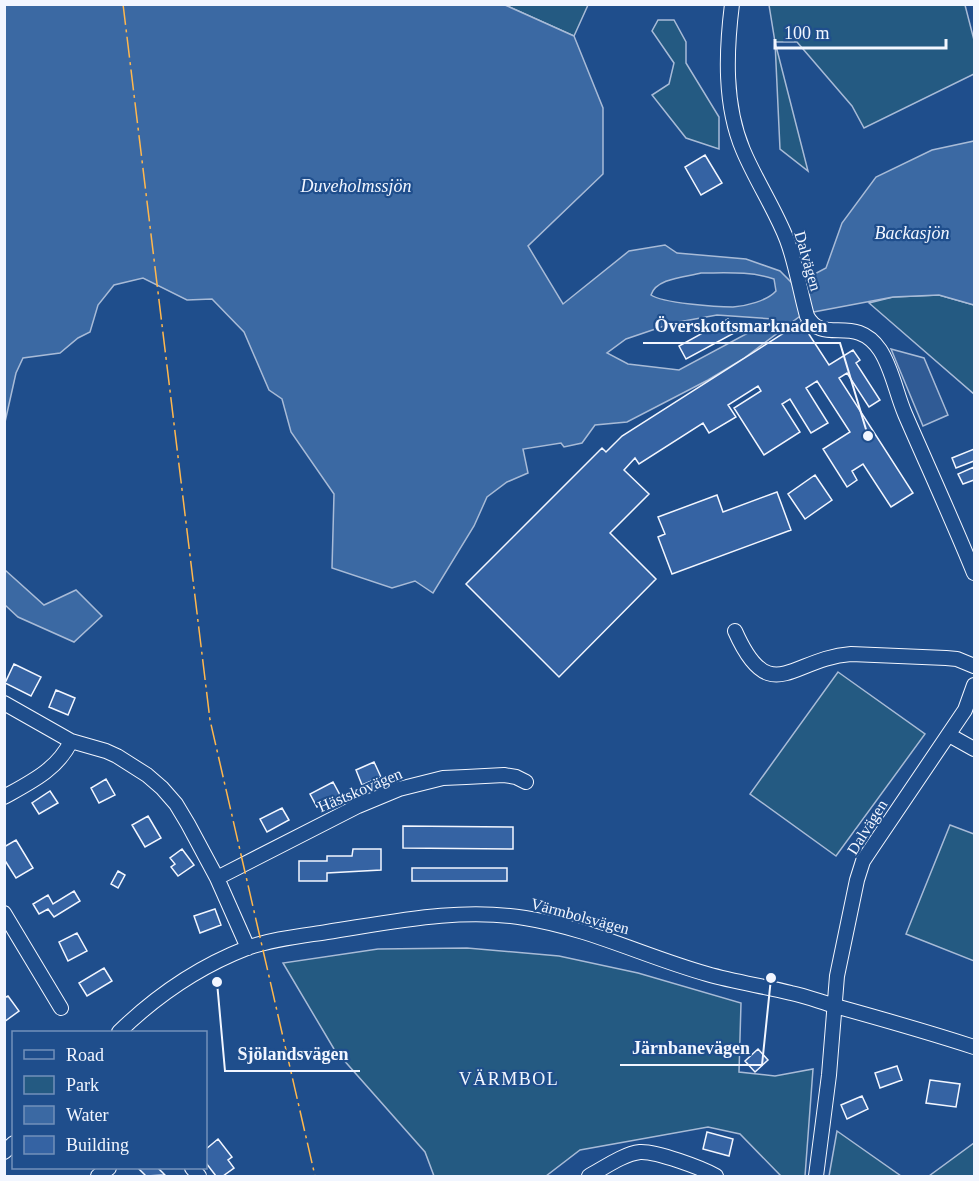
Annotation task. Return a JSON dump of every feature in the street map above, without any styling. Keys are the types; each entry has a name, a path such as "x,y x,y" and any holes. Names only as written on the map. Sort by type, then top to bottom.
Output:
{"street":[{"name":"Dalvägen","path":"732,4 729,31 729,91 732,113 743,151 787,241 807,316 812,324 820,328 857,330 866,334 881,351 904,412 975,573"},
{"path":"735,631 743,649 753,663 760,670 770,674 780,675 836,655 851,654 957,659 975,666"},
{"name":"Dalvägen","path":"816,1176 829,1075 837,976 851,903 863,861 965,710 975,685"},
{"path":"4,703 71,741 117,756 147,775 162,788 182,814 217,878 248,948"},
{"path":"949,735 975,748"},
{"path":"4,797 56,765 65,754 71,741"},
{"name":"Hästskovägen","path":"217,878 358,806 399,789 443,778 504,775 526,782"},
{"path":"4,913 61,1008"},
{"name":"Värmbolsvägen","path":"120,1031 174,986 248,948 291,938 399,921 452,915 492,914 555,924 601,937 706,974 745,985 792,993 975,1047"},
{"path":"589,1176 627,1156 640,1152 675,1160 716,1176"}],"green space":[{"path":"505,5 588,5 574,36"},
{"path":"769,5 965,5 974,40 974,74 864,128 852,106 797,42 775,42"},
{"path":"658,20 674,20 686,42 686,63 719,117 719,149 686,138 652,95 669,84 674,63 652,31"},
{"path":"775,42 808,171 780,149"},
{"path":"939,295 974,305 974,394 869,303 893,297"},
{"path":"838,672 925,734 836,856 750,794"},
{"path":"950,825 974,834 974,961 906,934"},
{"path":"467,948 559,956 638,973 741,1003 739,1072 775,1076 813,1069 805,1176 781,1176 740,1134 708,1127 580,1150 546,1176 434,1176 425,1152 334,1049 283,963 378,949"},
{"path":"837,1131 901,1176 829,1176"},
{"path":"974,1143 974,1176 929,1176"}],"shaded area":[{"path":"891,349 924,358 948,415 923,426"}],"water":[{"name":"Duveholmssjön","path":"5,5 505,5 574,36 603,108 603,174 528,246 563,304 629,251 665,245 677,253 746,259 780,271 794,285 826,268 842,223 876,177 932,150 974,141 974,305 939,295 893,297 803,314 743,359 627,422 595,425 582,443 564,447 561,443 523,449 528,473 507,482 487,497 474,526 433,593 415,581 392,588 332,568 334,494 291,432 282,399 269,390 244,332 212,299 187,300 143,278 114,285 98,305 90,332 78,338 60,353 23,358 16,373 5,422","holes":["701,273 765,276 774,279 776,291 762,300 733,307 678,302 651,295 654,289 665,282","717,315 774,319 679,370 628,364 607,353 626,339 673,323"]},
{"path":"5,570 44,605 76,590 102,616 74,642 18,617 5,605"}],"building":[{"path":"705,155 722,183 701,195 685,167"},
{"path":"728,319 736,332 686,359 679,346"},
{"path":"801,322 829,365 853,350 860,360 856,363 880,400 869,407 847,373 839,378 913,493 891,507 863,464 852,471 857,480 847,487 823,449 850,432 817,381 806,388 828,423 811,433 790,399 782,404 800,432 764,455 734,408 761,391 758,386 728,405 736,417 709,433 703,423 639,464 635,458 624,470 649,494 610,533 656,579 559,677 466,584 602,448 606,452 622,436"},
{"path":"974,449 974,461 956,468 952,458"},
{"path":"974,467 974,480 963,484 958,474"},
{"path":"815,475 832,500 805,519 788,494"},
{"path":"777,492 791,530 672,574 658,537 665,534 658,517 717,495 723,512"},
{"path":"14,664 41,677 31,696 5,683"},
{"path":"56,690 75,698 68,715 49,707"},
{"path":"374,762 381,777 362,785 356,770"},
{"path":"106,779 115,795 99,803 91,788"},
{"path":"333,782 340,795 317,807 310,794"},
{"path":"50,791 58,803 39,814 32,803"},
{"path":"282,808 289,820 267,832 260,819"},
{"path":"148,816 161,838 145,847 132,825"},
{"path":"403,826 513,827 513,849 403,848"},
{"path":"16,840 33,868 16,878 4,859 4,847"},
{"path":"182,849 194,865 178,876 171,867 175,864 170,858"},
{"path":"353,849 381,849 381,870 327,873 327,881 299,881 299,861 327,861 327,856 352,856"},
{"path":"412,868 507,868 507,881 412,881"},
{"path":"118,871 125,875 118,888 111,884"},
{"path":"74,891 80,901 54,917 48,909 39,914 33,904 48,895 53,904"},
{"path":"215,909 221,925 200,933 194,916"},
{"path":"77,933 87,951 68,961 59,942"},
{"path":"104,968 112,981 87,996 79,983"},
{"path":"8,996 19,1011 4,1022 4,998"},
{"path":"758,1049 768,1060 755,1072 745,1061"},
{"path":"897,1066 902,1080 880,1088 875,1073"},
{"path":"930,1080 960,1084 956,1107 926,1103"},
{"path":"862,1096 868,1109 847,1119 841,1105"},
{"path":"707,1132 733,1139 729,1156 703,1149"},
{"path":"218,1139 232,1157 228,1160 234,1168 223,1176 216,1176 207,1164 207,1148"},
{"path":"139,1169 159,1169 165,1175 146,1176"}],"power":[{"path":"123,4 210,720 315,1176"}],"place":[{"name":"Överskottsmarknaden","path":"868,436"},
{"name":"Järnbanevägen","path":"771,978"},
{"name":"Sjölandsvägen","path":"217,982"}],"district":[{"name":"VÄRMBOL","path":"509,1079"}],"water label":[{"name":"Backasjön","path":"912,233"}]}
